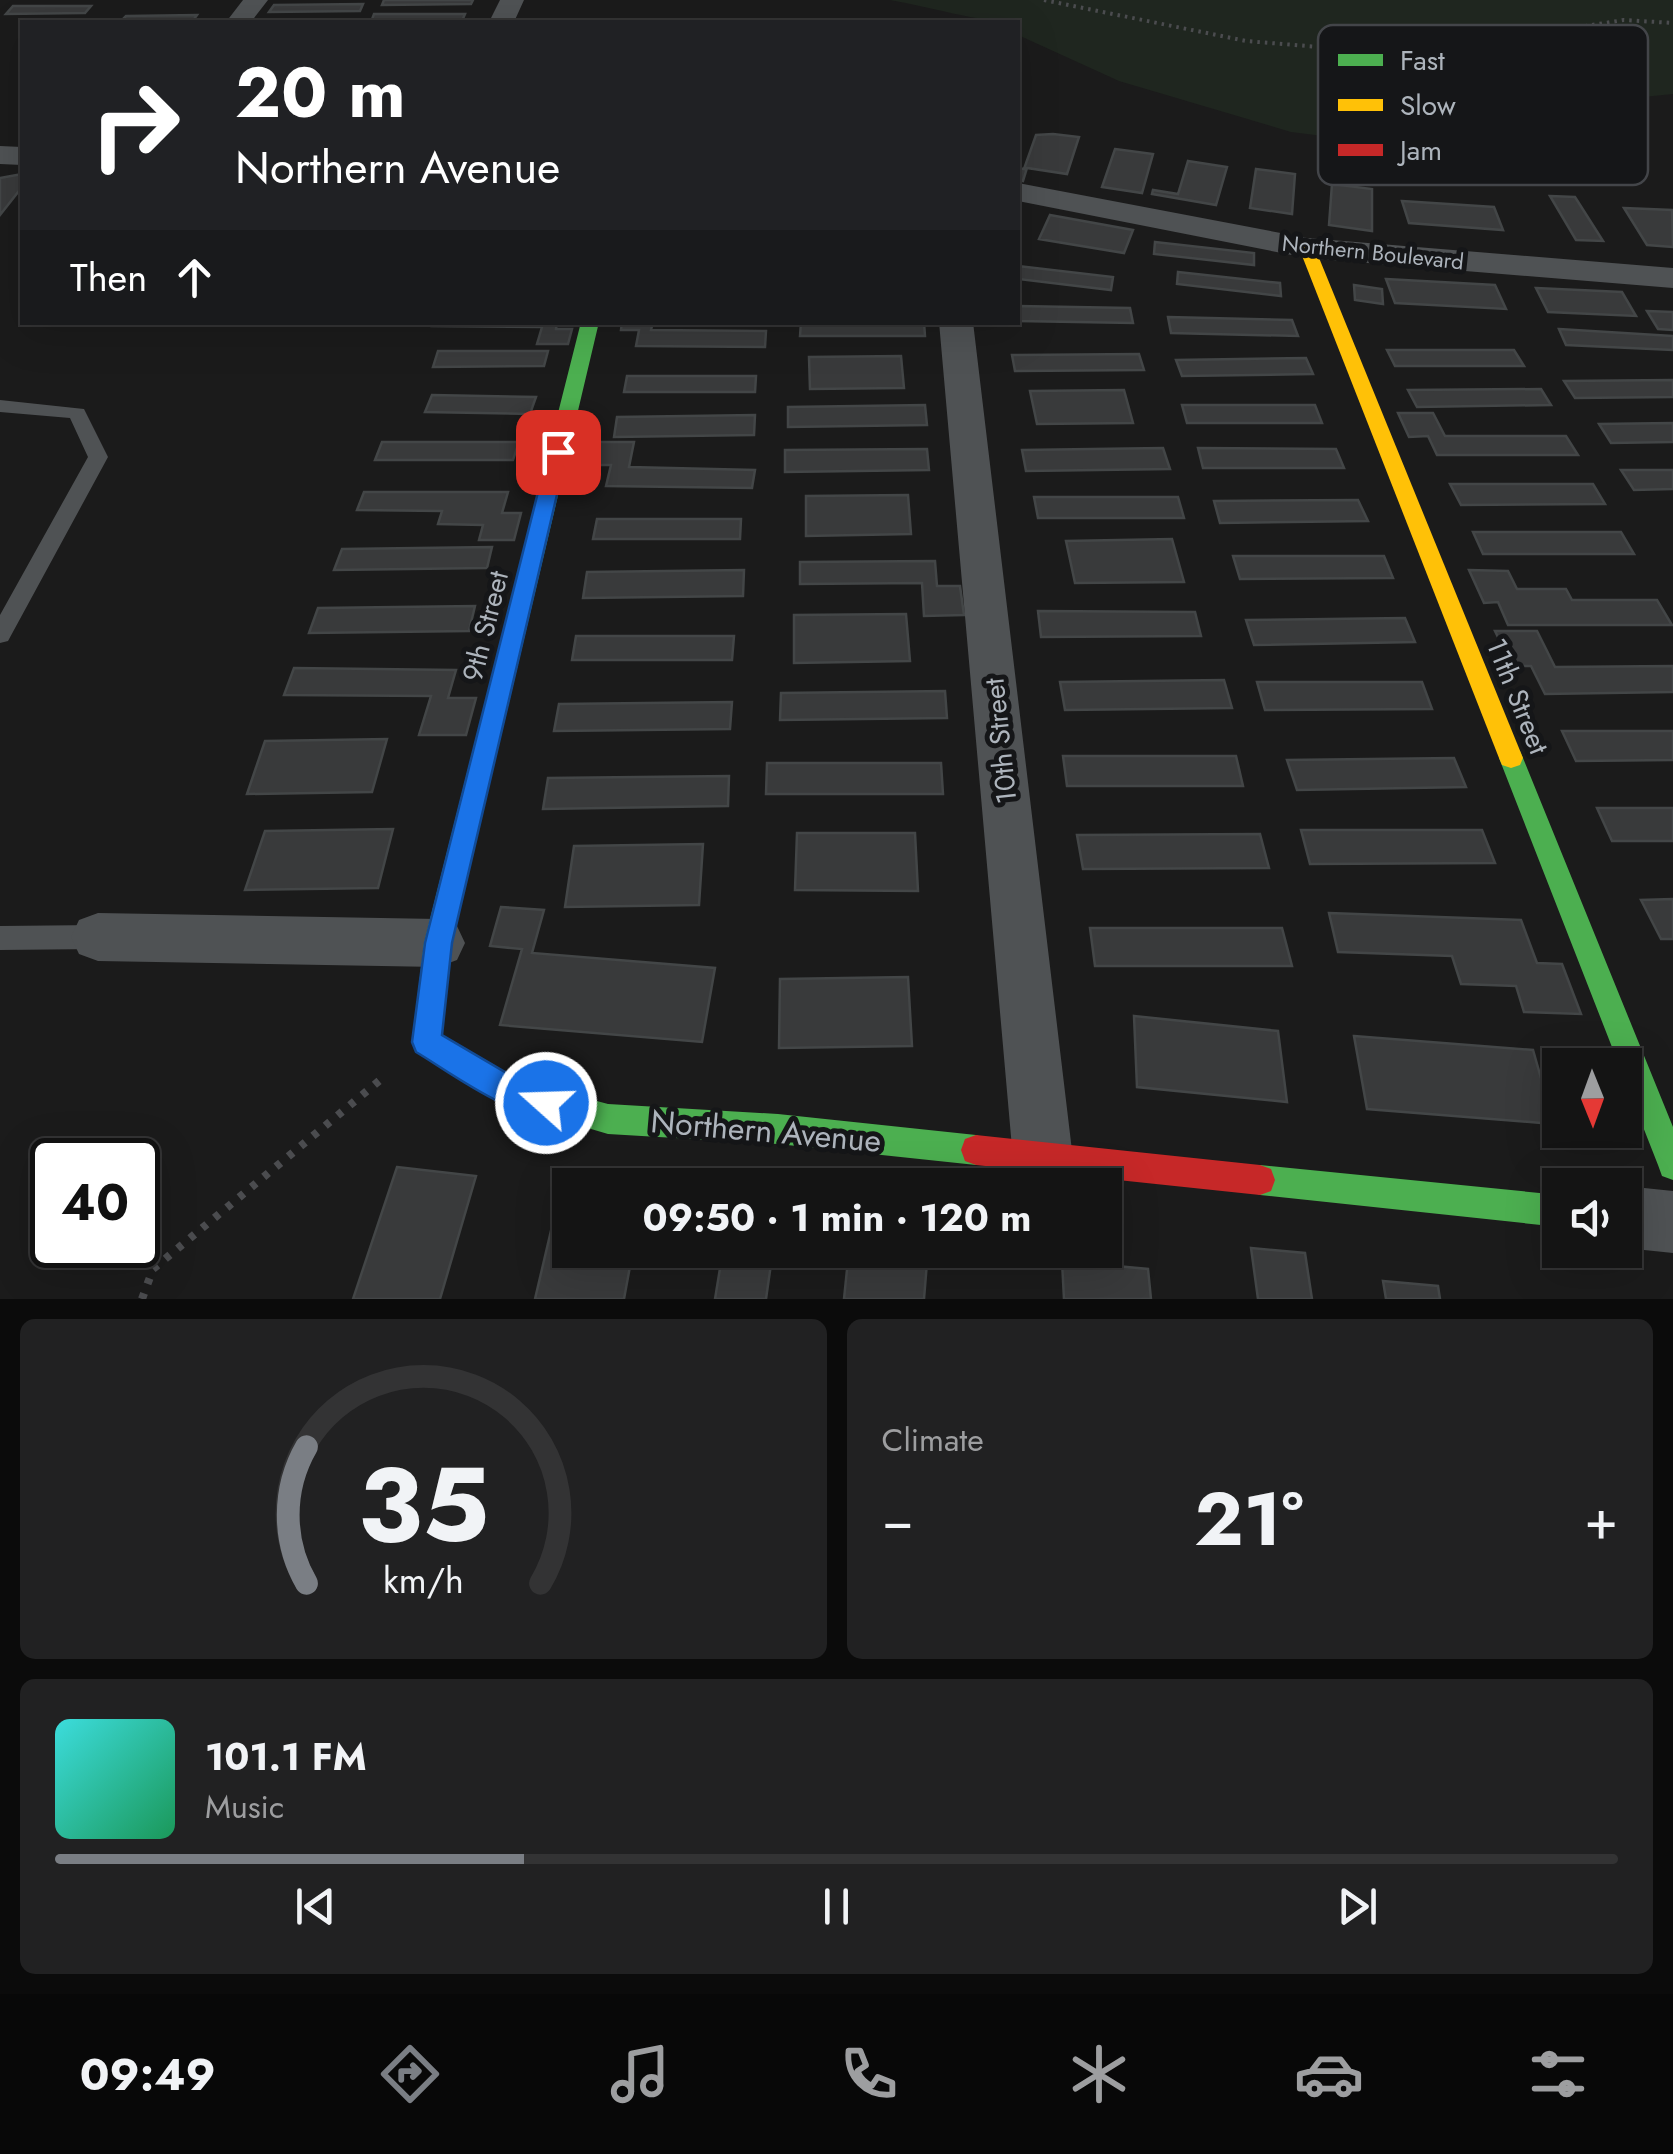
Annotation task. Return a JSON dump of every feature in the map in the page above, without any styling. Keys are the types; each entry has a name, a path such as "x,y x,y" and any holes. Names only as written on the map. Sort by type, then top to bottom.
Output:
{"street":[{"path":"240,20 256,0"},
{"name":"Northern Boulevard","path":"1020,192 1307,248 1673,278"},
{"name":"11th Street","path":"1307,248 1673,1165"},
{"name":"9th Street","path":"438,943 589,325"},
{"name":"10th Street","path":"956,325 1044,1158"},
{"path":"98,937 438,943 426,1042"},
{"name":"Northern Avenue","path":"426,1042 516,1094 608,1119 778,1129 1542,1209"},
{"path":"1642,1219 1673,1222"}],"lane":[{"path":"0,406 77,413 98,457 0,635"},
{"path":"0,938 98,937"}],"path":[{"path":"1044,0 1246,41 1318,47"},
{"path":"1592,25 1624,20 1673,22"},
{"path":"142,1299 152,1269 426,1042"}],"shaded area":[{"path":"890,0 1673,0 1673,94 1648,97 1648,25 1318,25 1318,135 1291,132 1119,81 1020,36 1020,20 970,17"}],"building":[{"path":"384,0 473,0 471,4 382,5"},
{"path":"363,4 360,11 269,12 274,5"},
{"path":"13,6 91,6 85,13 6,14"},
{"path":"374,14 465,14 462,20 372,20"},
{"path":"197,15 193,20 122,20 126,16"},
{"path":"1036,135 1079,137 1067,174 1027,168 1020,180 1020,168 1024,169"},
{"path":"1115,149 1153,154 1142,193 1102,187"},
{"path":"1188,161 1227,167 1216,205 1152,194 1153,190 1178,194"},
{"path":"1256,169 1295,174 1292,214 1250,208"},
{"path":"20,174 20,190 0,215 0,178"},
{"path":"1332,185 1372,189 1372,231 1329,225"},
{"path":"1550,196 1575,197 1603,241 1576,240"},
{"path":"1402,201 1494,207 1503,230 1409,223"},
{"path":"1624,208 1672,210 1673,247 1647,245"},
{"path":"1050,215 1133,230 1124,253 1039,239"},
{"path":"1155,242 1254,253 1254,265 1154,254"},
{"path":"1020,266 1113,277 1111,290 1020,279"},
{"path":"1178,272 1280,283 1281,296 1177,284"},
{"path":"1386,279 1495,285 1506,309 1395,303"},
{"path":"1354,285 1382,289 1383,304 1355,300"},
{"path":"1536,288 1622,292 1636,316 1548,312"},
{"path":"1020,306 1130,308 1133,323 1020,321"},
{"path":"1647,311 1673,312 1673,330 1658,329"},
{"path":"1168,317 1292,320 1298,336 1171,333"},
{"path":"557,325 556,329 572,329 568,344 537,344 542,327 432,326"},
{"path":"622,325 652,325 651,330 766,331 765,347 636,346 639,330 621,330"},
{"path":"801,325 924,325 925,336 800,336"},
{"path":"1559,329 1673,336 1673,350 1566,345"},
{"path":"1387,350 1514,350 1524,366 1395,366"},
{"path":"438,351 548,351 544,366 433,367"},
{"path":"1139,354 1144,370 1015,371 1012,355"},
{"path":"901,356 904,388 810,389 809,357"},
{"path":"1306,358 1313,374 1182,376 1176,360"},
{"path":"627,376 756,376 755,392 624,392"},
{"path":"1673,380 1673,397 1575,398 1564,381"},
{"path":"1541,389 1551,405 1417,407 1408,390"},
{"path":"1124,390 1133,423 1037,424 1030,391"},
{"path":"432,395 536,397 530,414 425,412"},
{"path":"925,405 927,425 788,427 788,407"},
{"path":"1182,405 1315,405 1322,423 1187,423"},
{"path":"1398,413 1433,413 1445,436 1566,436 1578,455 1437,455 1428,436 1409,437"},
{"path":"755,415 754,435 614,437 617,417"},
{"path":"1673,423 1673,442 1611,443 1599,424"},
{"path":"382,442 519,442 513,460 375,460"},
{"path":"599,442 634,442 629,467 755,470 752,488 606,486 611,465 594,465"},
{"path":"1163,448 1170,469 1026,471 1022,450"},
{"path":"1198,448 1336,449 1344,468 1203,468"},
{"path":"927,449 929,470 785,472 785,450"},
{"path":"1621,470 1673,470 1673,489 1634,490"},
{"path":"1450,484 1593,484 1605,504 1461,505"},
{"path":"364,492 508,492 502,513 521,513 514,540 479,540 483,525 438,524 442,511 357,510"},
{"path":"908,495 911,534 806,536 806,496"},
{"path":"1034,497 1178,497 1184,518 1038,518"},
{"path":"1358,500 1368,521 1220,523 1214,501"},
{"path":"597,519 741,519 740,539 593,539"},
{"path":"1473,532 1621,532 1634,554 1483,554"},
{"path":"1172,539 1184,582 1075,583 1066,541"},
{"path":"492,547 487,568 334,570 342,549"},
{"path":"1233,556 1384,556 1393,578 1240,579"},
{"path":"935,561 937,586 960,586 964,615 924,616 922,583 800,584 800,562"},
{"path":"744,570 743,596 583,598 587,572"},
{"path":"1469,570 1508,571 1517,589 1566,589 1572,600 1657,600 1672,625 1508,625 1498,602 1484,603"},
{"path":"475,606 469,631 309,633 318,608"},
{"path":"1038,611 1195,612 1201,636 1041,637"},
{"path":"906,614 910,661 794,663 794,615"},
{"path":"1405,618 1415,642 1254,645 1246,620"},
{"path":"1495,631 1537,631 1555,667 1673,666 1673,692 1545,694 1531,666 1512,666"},
{"path":"576,636 734,636 732,660 572,660"},
{"path":"294,668 456,670 448,698 476,698 466,735 419,735 431,696 284,695"},
{"path":"1224,680 1232,708 1065,710 1060,682"},
{"path":"1257,682 1422,682 1432,709 1265,710"},
{"path":"945,691 947,718 780,720 781,693"},
{"path":"732,702 730,729 554,731 559,704"},
{"path":"1562,731 1673,731 1673,760 1576,761"},
{"path":"387,739 372,792 247,794 265,741"},
{"path":"1063,756 1236,756 1243,786 1067,786"},
{"path":"1454,758 1466,787 1297,790 1287,760"},
{"path":"767,763 941,763 943,794 766,794"},
{"path":"729,776 728,806 543,809 548,778"},
{"path":"1597,808 1673,808 1673,841 1612,841"},
{"path":"393,829 378,888 245,890 265,831"},
{"path":"1301,830 1482,830 1495,863 1310,864"},
{"path":"797,833 915,833 918,891 795,890"},
{"path":"1260,834 1269,868 1083,869 1077,835"},
{"path":"703,844 699,905 565,907 574,846"},
{"path":"1673,899 1673,939 1661,939 1641,900"},
{"path":"501,907 544,910 532,953 715,968 702,1042 500,1025 522,949 490,946"},
{"path":"1329,913 1521,920 1537,963 1562,964 1581,1014 1524,1012 1516,986 1461,984 1452,956 1338,952"},
{"path":"1090,928 1282,928 1292,966 1095,966"},
{"path":"908,977 912,1046 779,1048 780,979"},
{"path":"1134,1016 1278,1031 1287,1102 1137,1087"},
{"path":"1354,1036 1533,1050 1542,1082 1542,1123 1367,1109"},
{"path":"397,1167 476,1176 440,1299 353,1299"},
{"path":"552,1226 552,1268 630,1268 624,1299 535,1299"},
{"path":"1251,1248 1305,1253 1312,1299 1258,1299"},
{"path":"720,1268 770,1268 766,1299 715,1299"},
{"path":"847,1268 927,1268 924,1299 844,1299"},
{"path":"1062,1268 1148,1269 1151,1299 1064,1299"},
{"path":"1383,1281 1438,1286 1440,1299 1386,1299"}],"traffic: fast":[{"path":"589,325 438,943 426,1042 516,1094 608,1119 778,1129 976,1150"},
{"path":"1511,758 1673,1165"},
{"path":"1260,1180 1542,1209"}],"traffic: slow":[{"path":"1307,248 1511,758"}],"traffic: jam":[{"path":"976,1150 1260,1180"}],"route":[{"path":"546,1103 516,1094 426,1042 438,943 558,452"}]}
